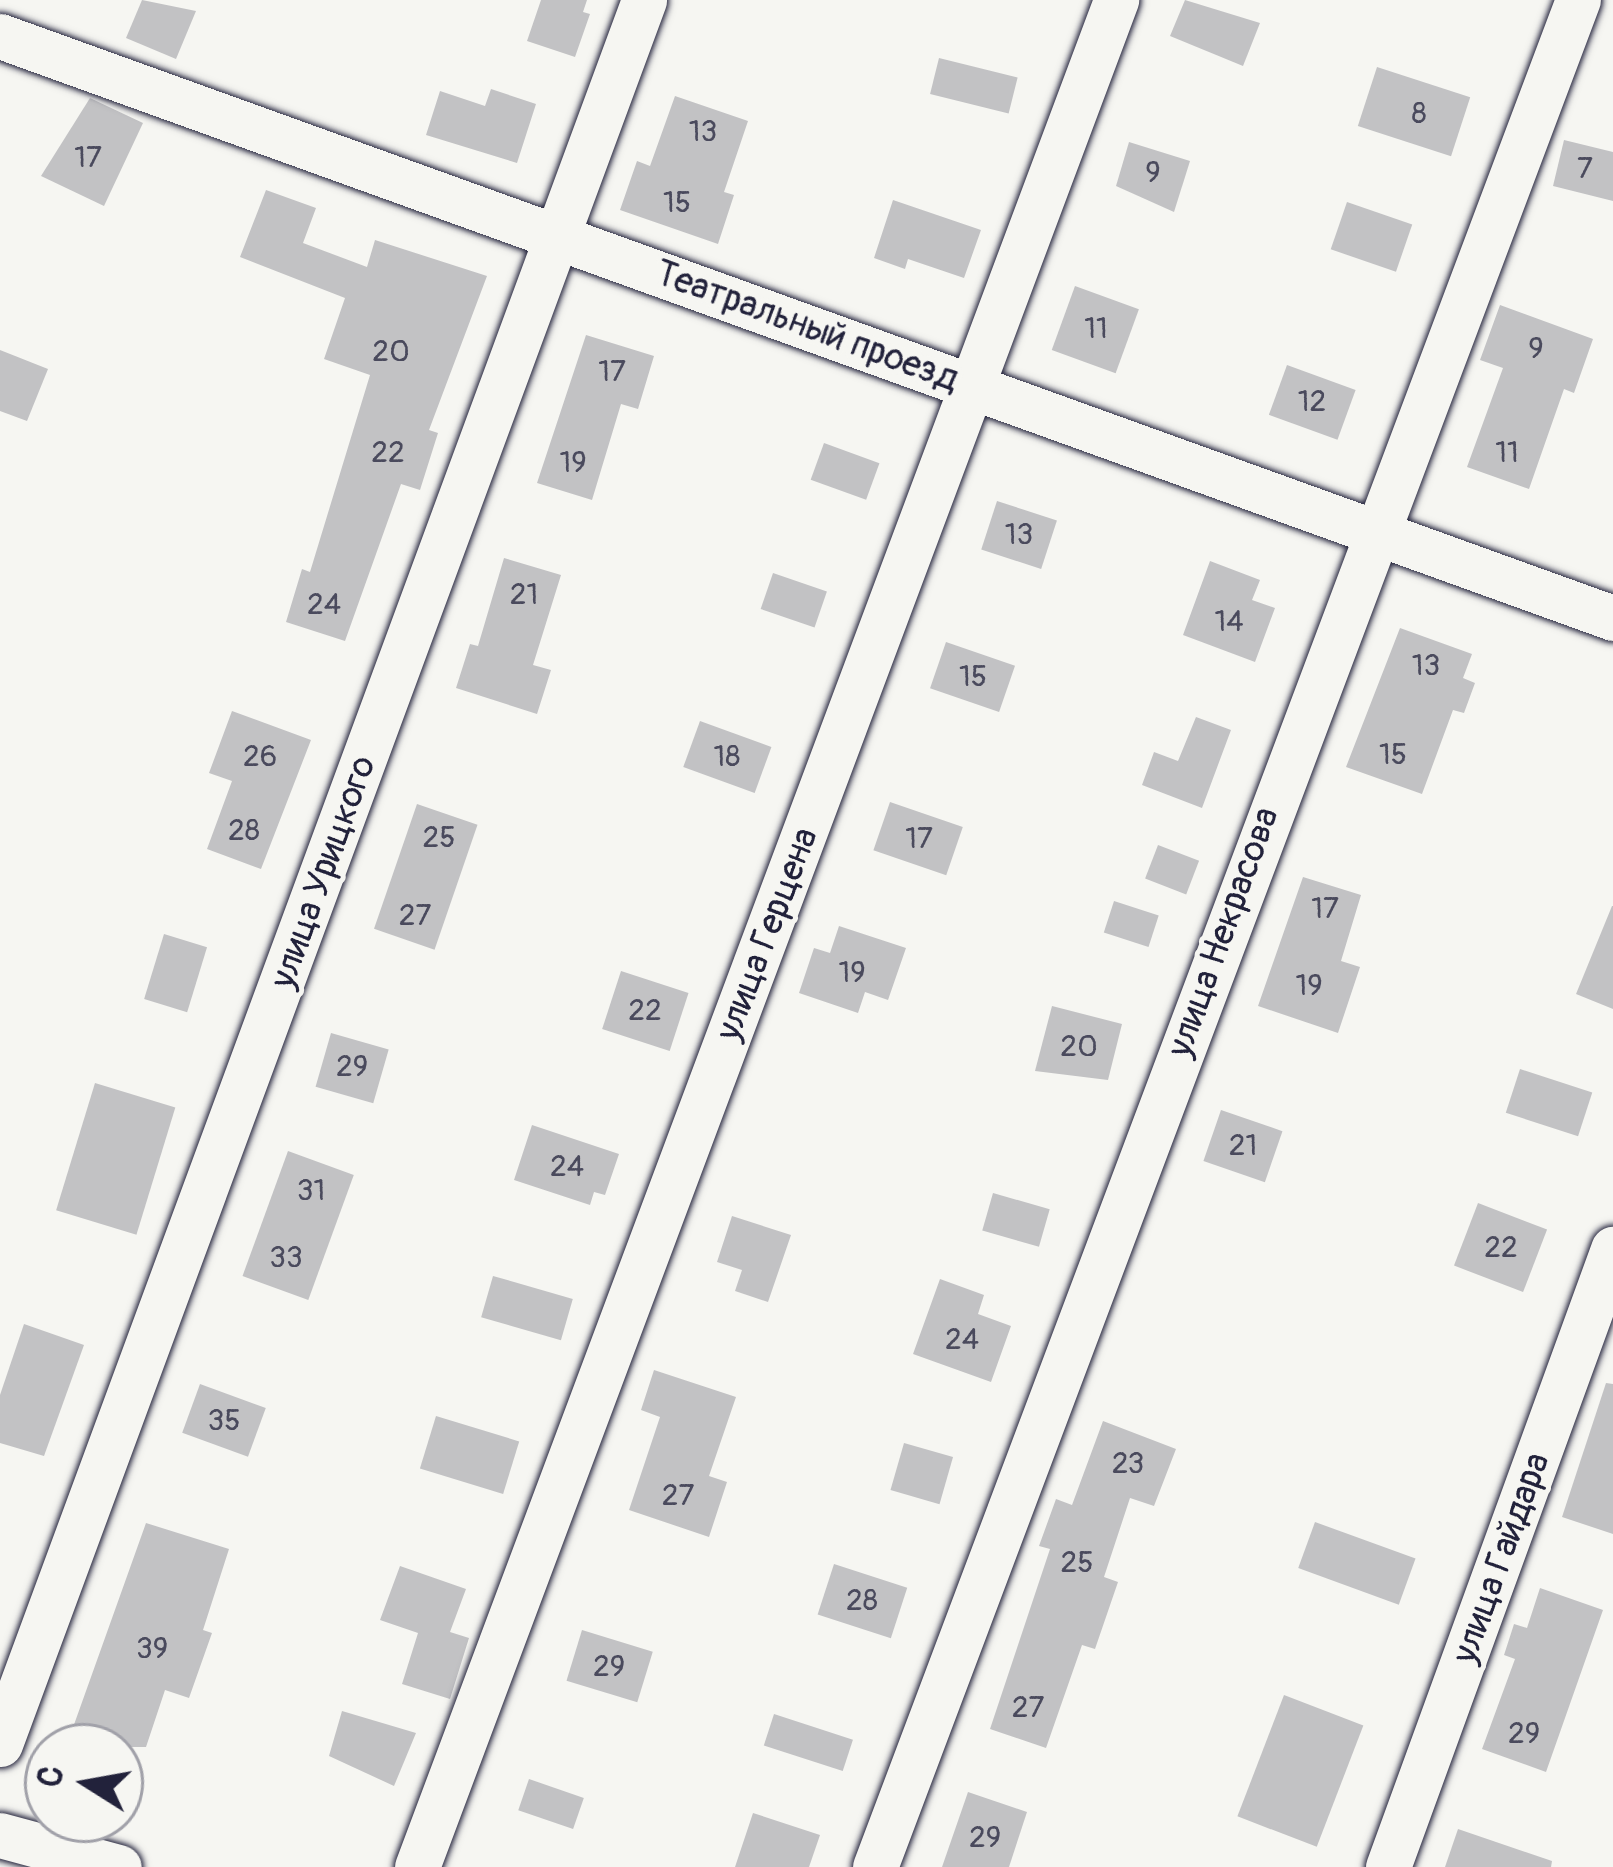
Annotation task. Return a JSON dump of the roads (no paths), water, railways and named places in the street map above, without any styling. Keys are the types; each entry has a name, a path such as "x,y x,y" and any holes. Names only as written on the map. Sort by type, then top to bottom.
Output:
{"street":[{"name":"улица Урицкого","path":"0,1744 644,0"},
{"name":"улица Герцена","path":"417,1867 1116,0"},
{"name":"улица Некрасова","path":"875,1867 1374,528 1578,0"},
{"name":"Театральный проезд","path":"0,36 1613,618"},
{"name":"улица Гайдара","path":"1388,1867 1613,1250"},
{"path":"0,1835 119,1867"}]}
